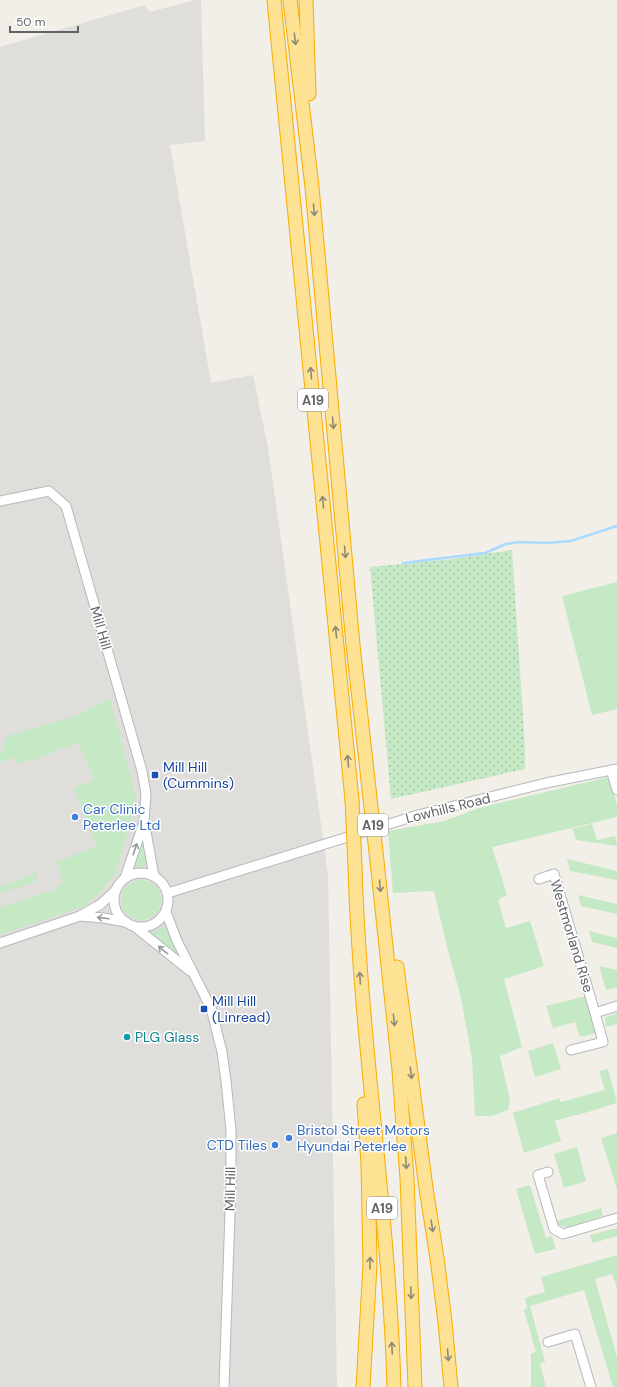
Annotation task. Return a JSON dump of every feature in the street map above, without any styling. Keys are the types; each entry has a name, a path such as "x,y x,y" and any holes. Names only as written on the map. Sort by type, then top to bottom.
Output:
{"highway":[{"name":"A19","path":"274,0 352,800 361,988 387,1269 394,1387"},
{"name":"A19","path":"290,0 312,187 353,645 399,1070 407,1186 415,1387"},
{"path":"306,0 312,187"},
{"path":"382,911 396,962 437,1258 451,1387"},
{"path":"363,1387 370,1265 368,1164 362,1079 365,1030"}],"street":[{"name":"Mill Hill","path":"0,501 49,491 66,506 142,770 146,794 144,821 125,878"},
{"path":"614,769 617,790"},
{"name":"Lowhills Road","path":"168,893 418,815 546,783 614,769"},
{"name":"Mill Hill","path":"144,821 154,876"},
{"path":"80,916 103,918 130,924 144,927 153,925 166,912 168,893 164,885 150,874 141,872 133,874 119,883 115,891 115,907 119,916 130,924"},
{"name":"Westmorland Rise","path":"539,879 554,874 603,1042 571,1050"},
{"path":"0,943 80,916 101,904 115,891"},
{"name":"Mill Hill","path":"166,912 177,941 211,1008 222,1052 226,1081 231,1130 231,1183 224,1387"},
{"name":"Mill Hill","path":"130,924 192,973"},
{"path":"595,1013 617,1006"},
{"path":"548,1172 538,1175 554,1229 563,1234 617,1218"},
{"path":"548,1342 575,1334 591,1387"}],"shaded area":[{"path":"201,0 205,141 170,145 211,383 253,375 268,448 328,874 337,1387 0,1387 0,47 145,5 149,12"}],"green space":[{"path":"512,550 525,748 525,769 391,799 370,567 453,559"},
{"path":"617,582 617,709 592,715 562,596"},
{"path":"110,698 136,797 116,872 101,891 84,906 0,935 0,907 56,889 63,882 57,862 97,846 74,788 94,780 78,742 40,758 17,764 14,757 0,763 0,751 3,750 5,740 10,735 73,717"},
{"path":"609,777 617,805 617,817 492,847 507,895 498,900 506,928 530,921 544,966 504,979 522,1047 500,1056 510,1100 508,1110 492,1116 475,1116 472,1059 461,998 434,891 393,893 388,831 444,821 479,808"},
{"path":"592,824 597,840 615,836 617,846 576,840 572,829"},
{"path":"143,838 146,867 132,866"},
{"path":"567,859 617,871 617,880 570,871"},
{"path":"38,872 35,882 0,893 0,887"},
{"path":"145,880 152,883 158,889 161,900 160,908 152,917 145,920 137,920 130,917 122,908 121,896 124,889 133,881"},
{"path":"578,895 617,904 617,914 581,906"},
{"path":"164,925 181,956 179,957 150,933 158,930"},
{"path":"589,931 617,938 617,948 592,942"},
{"path":"599,966 617,970 617,987 606,990"},
{"path":"586,996 596,1033 580,1037 575,1022 553,1028 546,1006"},
{"path":"617,1013 617,1024 606,1027 605,1018"},
{"path":"553,1043 561,1069 535,1077 528,1051"},
{"path":"608,1069 617,1103 555,1121 561,1141 524,1153 513,1113 559,1098 561,1102 605,1090 599,1071"},
{"path":"617,1133 617,1189 601,1138"},
{"path":"577,1147 586,1181 564,1188 554,1154"},
{"path":"530,1185 546,1238 552,1236 556,1249 535,1254 516,1189"},
{"path":"601,1208 603,1216 567,1227 558,1225 557,1221"},
{"path":"617,1228 617,1236 593,1243 590,1235"},
{"path":"617,1255 617,1288 612,1274 595,1279 617,1357 617,1387 613,1387 584,1290 530,1306 545,1362 540,1364 546,1387 531,1387 531,1354 536,1352 524,1310 529,1306 527,1307 525,1298 545,1292 541,1277"}],"waterway":[{"path":"403,563 485,553 506,544 519,542 546,543 571,541 617,526"}],"place":[{"name":"Mill Hill (Cummins)","path":"155,775"},
{"name":"Car Clinic Peterlee Ltd","path":"75,817"},
{"name":"Mill Hill (Linread)","path":"204,1009"},
{"name":"PLG Glass","path":"127,1037"},
{"name":"Bristol Street Motors Hyundai Peterlee","path":"289,1138"},
{"name":"CTD Tiles","path":"275,1145"}]}
